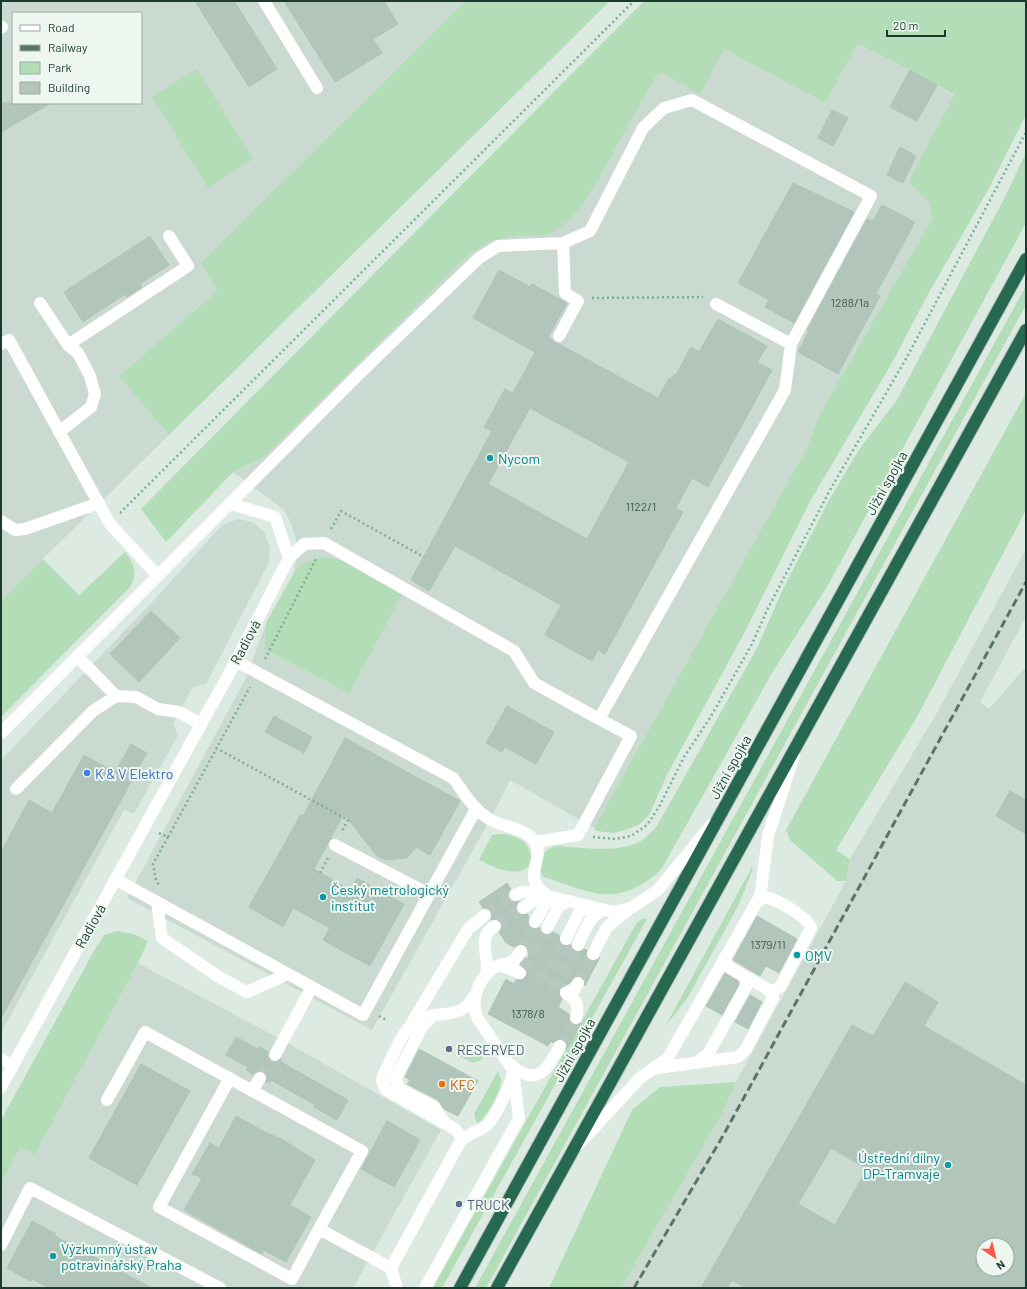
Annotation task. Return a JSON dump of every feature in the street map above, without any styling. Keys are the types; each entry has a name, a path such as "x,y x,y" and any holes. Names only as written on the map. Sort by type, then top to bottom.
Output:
{"highway":[{"name":"Jižní spojka","path":"460,1288 726,807 1026,259"},
{"path":"497,1288 1026,330"}],"street":[{"path":"264,1 317,88"},
{"path":"1,733 367,366 479,258 498,246 563,243 590,231 643,128 664,108 692,100 871,196 791,344 784,390 599,719"},
{"path":"68,345 188,266 169,236"},
{"path":"559,336 578,301 565,293 563,243"},
{"path":"40,303 68,345 78,353 90,376 95,394 91,407 59,432"},
{"path":"716,304 791,344"},
{"path":"1,344 8,340 110,524 158,576"},
{"path":"1,521 15,530 25,529 98,503"},
{"path":"231,504 275,517 289,558"},
{"path":"324,543 514,651 534,683 631,736 578,835 535,842"},
{"name":"Radiová","path":"1,1087 236,660 289,558 304,544 324,543"},
{"path":"77,656 116,696"},
{"path":"236,660 453,778 476,809 490,820 524,832 535,842 538,851 533,875 534,881 537,888 552,897"},
{"path":"16,789 93,711 116,696 136,697 158,710 179,712 201,724"},
{"path":"572,1153 635,1083 668,1058 756,902 761,891 768,836 799,742"},
{"path":"593,954 607,928 631,908 662,886 726,807"},
{"path":"115,879 363,1015 476,809"},
{"path":"335,845 429,894"},
{"path":"515,895 526,892 606,910 618,911 631,908"},
{"path":"523,908 538,898 552,897"},
{"path":"535,922 546,903 552,897"},
{"path":"725,957 727,966 769,990 775,990 781,986 811,928 805,919 774,900 765,897 756,902"},
{"path":"547,928 559,906 569,901"},
{"path":"157,903 162,938 219,977 246,992 288,974"},
{"path":"566,939 579,912 592,906"},
{"path":"578,945 592,918 599,912 606,910"},
{"path":"460,1142 460,1134 389,1092 383,1085 383,1076 408,1028 468,929 486,914 480,922 488,963 486,975"},
{"path":"484,945 486,934 495,926"},
{"path":"408,1028 426,1016 462,1011 470,1004 490,970 513,968 514,961 521,951"},
{"path":"696,1063 708,1054 747,985 745,977"},
{"path":"576,1018 578,1009 577,1004 572,997 566,994 574,989 578,982"},
{"path":"275,1055 312,987"},
{"path":"652,1070 741,1056 772,1001 772,995 769,990"},
{"path":"425,1288 518,1122 519,1114 511,1067 475,1013 474,996"},
{"path":"440,1014 430,1018 423,1024 395,1079 400,1088 434,1107 447,1125"},
{"path":"107,1100 145,1032 230,1078 252,1091 362,1150 292,1279 159,1207 230,1078"},
{"path":"511,1067 524,1075 536,1075 548,1067 560,1046"},
{"path":"1,1059 13,1066"},
{"path":"391,1268 460,1142 469,1133 490,1122 511,1083 511,1067"},
{"path":"252,1091 260,1078"},
{"path":"1,1245 30,1188 220,1288"},
{"path":"319,1229 391,1268 397,1288"}],"path":[{"path":"110,524 634,1"},
{"path":"578,835 615,839 631,836 647,824 659,807 684,756 710,718 752,644 767,610 830,490 908,357 1026,132"},
{"path":"578,301 589,298 703,297 716,304"},
{"path":"168,837 258,672 341,511 424,557"},
{"path":"216,748 348,820 320,872"}],"shaded area":[{"path":"1,1 465,1 202,263 217,291 119,376 169,435 1,600"},
{"path":"858,44 910,70 954,96 908,182 929,202 932,219 821,414 807,448 594,828 510,780 490,820 372,1030 127,898 247,676 266,623 293,575 296,560 296,541 291,523 284,510 233,472 265,456 463,260 490,241 518,236 630,121 655,78 662,73 724,49 825,103"},
{"path":"238,519 253,522 264,532 270,547 269,562 206,684 193,687 173,723 178,735 134,814 124,810 1,1033 1,760 156,598 212,536 224,524"},
{"path":"1026,549 1026,617 980,702 989,709 1024,669 1026,671 1026,1288 621,1288 722,1114 736,1082 846,881 850,859 938,711"},
{"path":"138,963 284,1041 441,1130 353,1288 1,1288 1,1183 20,1148 35,1153"}],"green space":[{"path":"465,1 610,1 169,435 119,376 217,291 201,263"},
{"path":"644,1 1026,1 1026,115 988,190 927,296 893,361 812,498 741,639 667,775 649,815 640,824 614,833 596,831 594,828 807,448 820,414 932,219 929,202 908,182 954,95 910,70 858,44 825,103 724,49 700,94 662,73 655,78 588,197 570,220 548,235 518,236 490,241 463,260 265,456 233,472 166,542 141,509"},
{"path":"197,69 253,159 208,188 152,97"},
{"path":"1026,152 1026,223 828,585 772,673 662,868 650,879 634,888 609,894 587,891 544,877 540,873 538,862 545,852 552,847 610,849 632,845 641,841 657,826 757,648 783,589 828,502 860,448 897,400 1006,195"},
{"path":"1026,286 1026,305 486,1288 475,1288"},
{"path":"1026,393 1026,510 917,717 836,850 850,859 846,881 837,881 790,840 786,830"},
{"path":"125,552 131,560 134,569 134,578 130,587 1,717 1,600 43,559 79,595"},
{"path":"326,557 340,560 402,595 349,693 265,649 266,623 293,575 300,565 313,559"},
{"path":"501,834 514,836 523,841 531,854 532,861 528,867 522,871 507,871 479,860 492,835"},
{"path":"752,867 753,869 739,904 688,997 665,1027"},
{"path":"643,918 647,919 442,1288 433,1288 636,924"},
{"path":"117,931 134,934 148,941 138,963 35,1154 20,1148 1,1183 1,1120 94,951 104,935"},
{"path":"462,1046 483,1057 481,1060 473,1063 457,1055"},
{"path":"498,1071 501,1083 498,1093 488,1111 477,1124 474,1114"},
{"path":"736,1082 722,1114 621,1288 549,1288 632,1110 660,1087"}],"building":[{"path":"195,1 234,1 277,69 249,87"},
{"path":"284,1 384,1 398,24 373,39 382,53 335,82"},
{"path":"910,70 937,85 917,121 890,107"},
{"path":"1,103 49,104 1,132"},
{"path":"832,110 848,118 833,146 818,138"},
{"path":"900,147 916,156 903,183 887,175"},
{"path":"793,183 854,212 794,323 765,307 769,300 738,283"},
{"path":"882,205 915,222 876,294 880,296 838,374 798,352 809,331 807,330 867,219 873,221"},
{"path":"150,236 169,265 140,284 142,287 127,297 125,294 83,322 64,292"},
{"path":"499,270 530,287 532,284 567,303 548,337 658,398 668,380 677,373 691,347 699,352 718,319 767,346 757,362 772,370 708,487 692,478 676,508 683,512 605,654 598,650 592,661 545,635 561,605 455,546 429,591 411,580 492,431 484,427 505,389 513,393 535,352 473,318","holes":["530,408 629,462 587,539 488,484"]},
{"path":"151,611 180,638 139,682 110,654"},
{"path":"507,706 554,732 536,764 505,747 502,752 486,743"},
{"path":"274,716 312,737 304,753 265,732"},
{"path":"345,738 460,801 430,855 416,847 407,858 387,860 377,856 344,814 329,841 314,869 350,890 357,878 404,904 370,966 323,940 330,928 293,908 283,927 249,907 301,814 303,816"},
{"path":"131,744 147,753 1,1018 1,852 29,800 52,813 84,755 115,772"},
{"path":"1010,791 1026,800 1026,834 996,816"},
{"path":"507,883 511,889 508,894 508,898 514,902 519,901 516,905 517,912 520,915 527,914 529,917 528,922 531,928 540,928 541,932 547,935 553,932 559,935 560,944 566,946 571,945 575,952 579,952 584,949 587,950 587,958 590,961 597,960 600,957 585,986 584,979 577,976 574,977 570,983 560,988 559,992 562,1000 558,1007 569,1014 571,1024 578,1025 581,1023 566,1050 567,1043 563,1039 557,1039 553,1043 551,1041 548,1046 488,1014 506,979 514,984 516,980 521,980 527,975 527,972 523,966 529,955 528,948 521,944 514,947 506,943 499,932 502,928 501,922 497,919 491,920 491,911 483,908 479,902"},
{"name":"OMV","path":"757,916 797,939 779,973 766,966 760,976 733,960"},
{"path":"725,973 738,981 739,984 722,1015 706,1006"},
{"path":"905,982 938,1002 924,1026 1026,1085 1026,1288 746,1288 732,1280 727,1288 701,1288 852,1025 873,1036","holes":["831,1148 867,1169 835,1225 798,1204"]},
{"path":"750,995 762,1002 748,1029 735,1022"},
{"path":"236,1037 258,1049 260,1047 268,1052 268,1056 271,1061 276,1062 281,1059 281,1062 348,1100 337,1120 314,1107 315,1105 271,1080 269,1083 266,1082 267,1075 264,1071 257,1071 253,1074 246,1070 248,1067 226,1055"},
{"name":"KFC","path":"419,1049 478,1081 458,1116 444,1109 438,1100 407,1084 410,1080 405,1077"},
{"path":"141,1064 190,1091 137,1185 89,1158"},
{"path":"236,1116 283,1140 315,1160 290,1205 311,1217 286,1262 264,1250 262,1254 184,1210 202,1178 192,1174 210,1143 219,1148"},
{"path":"387,1121 420,1140 394,1187 361,1169"},
{"name":"Výzkumný ústav potravinářský Praha","path":"32,1221 56,1234 55,1236 152,1288 49,1288 32,1279 31,1281 23,1277 7,1268"}],"tunnel":[{"path":"487,913 515,895"},
{"path":"495,926 523,908"},
{"path":"521,951 535,922"},
{"path":"522,968 528,964 547,928"},
{"path":"537,979 548,974 566,939"},
{"path":"549,985 559,982 578,945"},
{"path":"578,983 593,954"},
{"path":"560,1046 576,1018"},
{"path":"260,1078 275,1055"}],"railway":[{"path":"634,1288 724,1134 1026,582"}],"place":[{"name":"Nycom","path":"490,458"},
{"name":"K & V Elektro","path":"87,773"},
{"name":"Český metrologický institut","path":"323,897"},
{"name":"OMV","path":"797,955"},
{"name":"RESERVED","path":"449,1049"},
{"name":"KFC","path":"442,1084"},
{"name":"Ústřední dílny DP-Tramvaje","path":"948,1165"},
{"name":"TRUCK","path":"459,1204"},
{"name":"Výzkumný ústav potravinářský Praha","path":"53,1256"}]}
